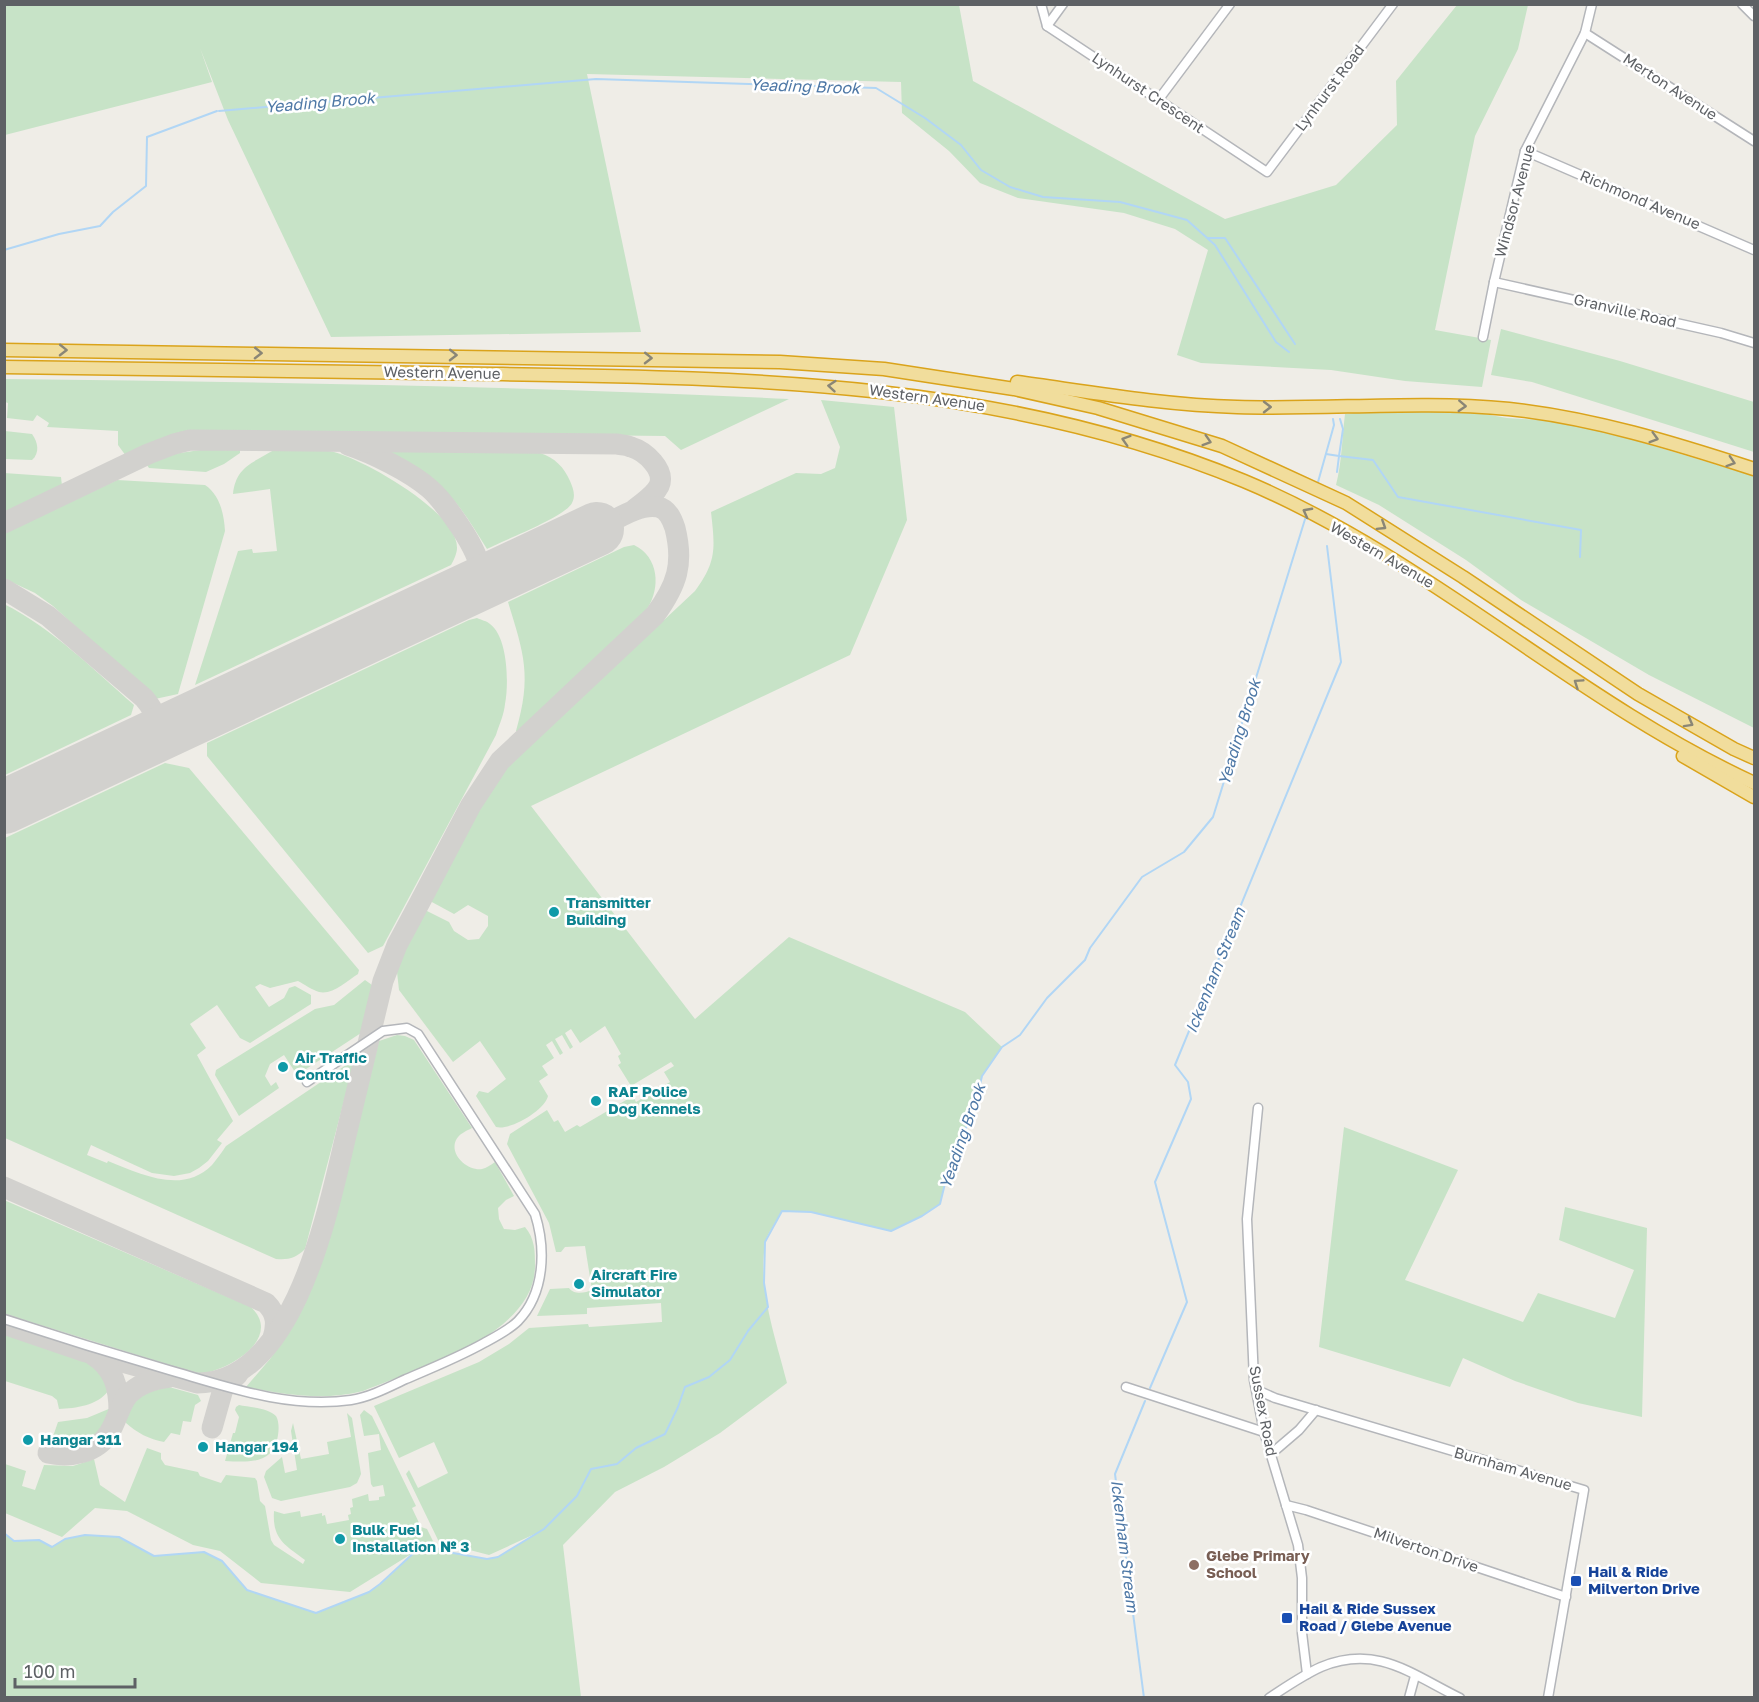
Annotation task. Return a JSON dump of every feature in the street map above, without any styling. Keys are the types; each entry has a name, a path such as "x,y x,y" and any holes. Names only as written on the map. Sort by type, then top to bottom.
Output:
{"highway":[{"name":"Western Avenue","path":"4,350 651,358 780,362 884,369 984,383 1098,408 1222,446 1346,503 1463,577 1638,694 1734,749 1755,758"},
{"name":"Western Avenue","path":"4,367 651,376 775,381 903,393 1009,410 1151,447 1247,482 1292,504 1412,570 1627,715 1675,743 1755,783"},
{"path":"884,369 967,374 1190,405 1279,407 1433,405 1509,409 1580,420 1625,430 1755,470"},
{"path":"1627,715 1666,746 1755,797"}],"street":[{"path":"1041,4 1047,26"},
{"path":"1047,26 1063,4"},
{"path":"1159,99 1230,4"},
{"name":"Lynhurst Road","path":"1268,172 1393,4"},
{"name":"Windsor Avenue","path":"1484,337 1494,282 1525,151 1586,33 1592,4"},
{"path":"1742,4 1755,16"},
{"name":"Lynhurst Crescent","path":"1047,26 1268,172"},
{"name":"Merton Avenue","path":"1586,33 1755,141"},
{"name":"Richmond Avenue","path":"1525,151 1755,250"},
{"name":"Granville Road","path":"1494,282 1720,333 1755,344"},
{"path":"4,1319 242,1392 287,1401 316,1402 352,1400 387,1388 463,1355 491,1340 517,1322 528,1308 540,1274 542,1248 535,1214 418,1034 407,1028 383,1031 307,1082"},
{"name":"Sussex Road","path":"1258,1108 1247,1219 1254,1380 1264,1432 1298,1545 1302,1578 1302,1633 1307,1674"},
{"path":"1126,1387 1264,1432"},
{"name":"Burnham Avenue","path":"1257,1390 1275,1398 1584,1490 1547,1697"},
{"path":"1259,1402 1275,1398"},
{"path":"1271,1454 1287,1442 1316,1410"},
{"name":"Milverton Drive","path":"1286,1505 1566,1597"},
{"path":"1269,1698 1307,1674 1354,1658 1380,1660 1396,1665 1460,1698"},
{"path":"1409,1698 1415,1676"}],"green space":[{"path":"5,5 959,5 973,81 1225,219 1336,185 1397,125 1396,81 1457,5 1528,5 1518,49 1475,136 1435,330 1491,340 1482,387 1405,381 1331,370 1201,363 1177,355 1208,250 1175,229 1124,213 1018,198 980,183 949,151 902,113 901,82 587,74 641,332 331,337 228,120 200,48 212,82 5,135"},
{"path":"1501,329 1620,361 1754,402 1754,452 1532,382 1491,375"},
{"path":"5,379 397,385 789,399 681,450 665,436 196,431 168,437 126,456 118,445 118,431 47,427 49,423 37,415 33,421 7,418"},
{"path":"821,400 894,407 907,520 850,655 531,806 695,1019 789,937 965,1012 1002,1047 982,1076 974,1110 950,1163 940,1204 922,1216 891,1231 811,1212 782,1211 766,1240 763,1262 769,1315 787,1383 720,1433 664,1467 615,1492 563,1545 581,1697 5,1697 5,1533 14,1541 39,1540 52,1547 65,1539 85,1535 119,1537 154,1556 204,1552 222,1561 247,1590 316,1613 369,1592 381,1584 416,1551 350,1592 261,1583 220,1551 193,1545 127,1511 95,1508 62,1537 5,1513 5,1464 26,1471 22,1486 35,1490 44,1465 73,1466 94,1459 100,1485 125,1502 147,1448 161,1453 161,1459 165,1465 198,1472 200,1476 221,1483 226,1475 255,1478 260,1501 265,1506 271,1540 274,1545 303,1564 305,1560 286,1545 278,1535 275,1528 274,1511 284,1514 300,1511 301,1517 322,1513 322,1516 325,1515 327,1524 349,1520 350,1508 353,1507 352,1499 368,1494 369,1501 379,1500 379,1497 385,1496 383,1485 373,1487 371,1484 368,1453 381,1450 379,1434 364,1436 360,1415 364,1410 372,1416 416,1506 412,1508 421,1527 427,1529 434,1543 423,1547 434,1546 442,1551 487,1559 498,1557 537,1533 489,1555 439,1542 406,1474 409,1470 418,1488 448,1473 434,1442 399,1458 374,1406 479,1362 509,1344 529,1328 662,1322 661,1303 587,1308 587,1314 537,1316 550,1289 569,1288 580,1293 592,1290 585,1246 565,1247 561,1252 556,1252 549,1223 507,1144 510,1134 547,1110 554,1122 558,1120 565,1132 577,1125 580,1127 633,1096 636,1102 670,1082 664,1072 674,1066 671,1062 631,1086 618,1065 621,1063 618,1056 621,1054 605,1026 580,1043 571,1029 565,1033 573,1047 570,1049 562,1035 555,1039 563,1053 560,1055 552,1041 546,1045 554,1058 542,1066 548,1075 539,1081 548,1096 545,1102 534,1113 518,1123 496,1127 476,1096 479,1091 488,1093 506,1079 480,1041 453,1062 399,990 397,972 402,953 425,910 449,922 454,931 468,940 479,939 488,926 488,916 468,905 454,914 430,901 494,783 503,771 695,591 707,571 713,554 711,512 796,473 821,474 835,468 840,447"},
{"path":"1383,409 1456,409 1507,418 1555,421 1624,437 1754,476 1754,728 1649,675 1521,600 1466,560 1379,505 1336,485 1345,414"},
{"path":"5,431 32,434 37,447 32,460 5,459"},
{"path":"207,449 240,449 240,453 206,472 149,468 147,465 173,454"},
{"path":"274,450 334,452 386,476 426,504 442,519 453,534 457,548 456,554 451,565 195,685 238,551 252,549 253,553 277,551 270,489 233,494 241,472"},
{"path":"387,451 540,453 555,460 565,471 573,489 573,500 567,509 558,515 487,549 449,495 427,477"},
{"path":"4,473 61,477 62,486 5,513"},
{"path":"117,480 205,485 218,499 222,512 225,531 178,694 155,699 53,606 35,593 5,579 5,533"},
{"path":"634,545 649,557 655,574 654,592 647,609 516,731 525,680 522,651 508,602 624,547"},
{"path":"4,604 56,637 134,705 131,715 5,775"},
{"path":"477,618 489,623 496,630 504,650 507,685 501,720 496,735 383,946 368,953 207,756 207,743"},
{"path":"165,763 189,768 359,970 358,974 340,987 324,992 316,991 298,981 270,988 260,984 255,987 269,1007 284,998 289,988 295,986 311,995 311,1004 250,1043 240,1038 217,1005 190,1024 206,1048 197,1055 233,1121 217,1140 222,1143 208,1161 199,1168 190,1173 174,1176 152,1173 91,1145 87,1155 147,1176 161,1179 188,1179 212,1165 226,1146 355,1059 305,1249 289,1259 276,1259 5,1138 5,838"},
{"path":"365,980 372,985 361,1033 297,1075 284,1055 270,1064 265,1076 271,1086 276,1082 279,1088 239,1116 215,1075 216,1070 315,1009 334,1005"},
{"path":"397,1035 414,1040 472,1128 456,1140 457,1156 466,1165 477,1169 484,1169 495,1162 514,1196 498,1208 499,1219 504,1229 515,1230 525,1227 531,1236 535,1266 530,1291 516,1312 495,1331 441,1360 363,1391 333,1396 304,1396 246,1387 291,1329 327,1246 379,1041"},
{"path":"1344,1127 1458,1170 1405,1280 1523,1322 1538,1293 1615,1318 1634,1270 1559,1240 1565,1207 1647,1228 1642,1417 1578,1403 1515,1381 1463,1358 1450,1387 1319,1347"},
{"path":"4,1200 251,1307 259,1319 261,1331 256,1341 248,1351 224,1367 199,1374 5,1314"},
{"path":"5,1334 85,1360 104,1378 108,1391 92,1403 59,1409 57,1400 52,1396 5,1381"},
{"path":"169,1387 198,1395 201,1401 195,1405 191,1422 183,1421 180,1435 171,1433 164,1442 134,1430 126,1423 129,1408 134,1402 146,1393"},
{"path":"239,1405 264,1410 276,1416 279,1428 276,1445 266,1457 242,1462 225,1461 239,1417 235,1410"},
{"path":"111,1408 102,1427 89,1440 71,1448 49,1448 58,1422 87,1418"},
{"path":"347,1413 352,1418 361,1474 357,1483 350,1487 281,1501 272,1498 264,1477 266,1471 282,1457 285,1473 297,1470 291,1431 293,1423 301,1459 329,1454 327,1442 351,1437"}],"waterway":[{"name":"Yeading Brook","path":"219,111 596,79 876,88 925,118 961,145 981,170 1010,187 1043,197 1120,202 1187,220 1215,245 1276,342 1289,352"},
{"name":"Yeading Brook","path":"4,250 59,234 100,226 113,212 146,186 147,137 217,111"},
{"path":"1208,238 1225,238 1295,344"},
{"name":"Yeading Brook","path":"1318,482 1334,425 1333,419"},
{"path":"1340,419 1343,429 1339,456 1373,460 1398,497 1581,530 1580,557"},
{"name":"Ickenham Stream","path":"1326,454 1339,456 1337,472"},
{"name":"Yeading Brook","path":"4,1533 14,1541 39,1540 52,1547 65,1539 85,1535 119,1537 154,1556 204,1552 222,1561 247,1590 316,1613 369,1592 419,1548 434,1546 442,1551 487,1559 498,1557 544,1529 577,1496 591,1469 617,1464 636,1448 665,1434 685,1387 709,1377 730,1360 748,1331 768,1307 764,1283 765,1242 782,1211 811,1212 891,1231 922,1216 940,1204 950,1163 974,1110 982,1076 1002,1047 1020,1035 1047,998 1085,960 1090,948 1142,877 1184,852 1213,817 1306,516"},
{"name":"Ickenham Stream","path":"1150,1388 1187,1302 1155,1182 1191,1099 1188,1082 1175,1065 1341,662 1327,546"},
{"name":"Ickenham Stream","path":"1144,1698 1115,1474 1145,1401"}],"taxiway":[{"path":"4,523 148,454 190,440 617,444 637,449 653,462 660,474 657,490 635,509"},
{"path":"348,445 413,476 444,504 469,540 479,563 477,577 462,592"},
{"path":"4,1324 86,1352 197,1383 231,1375 260,1354 283,1323 302,1285 318,1244 383,981 397,945 471,805 500,761 655,615 669,594 677,574 679,553 675,528 664,510 651,506 643,508 597,529"},
{"path":"4,589 48,616 144,698 153,710 156,720 153,731 143,743"},
{"path":"4,1187 266,1303 275,1319 273,1338"},
{"path":"93,1355 106,1366 114,1379 119,1411"},
{"path":"212,1428 223,1389 238,1374"},
{"path":"48,1453 74,1454 98,1445 109,1433 122,1404 132,1391 147,1382 170,1377"}],"runway":[{"path":"4,807 597,529"}],"place":[{"name":"Transmitter Building","path":"554,912"},
{"name":"Air Traffic Control","path":"283,1067"},
{"name":"RAF Police Dog Kennels","path":"596,1101"},
{"name":"Aircraft Fire Simulator","path":"579,1284"},
{"name":"Hangar 311","path":"28,1440"},
{"name":"Hangar 194","path":"203,1447"},
{"name":"Bulk Fuel Installation № 3","path":"340,1539"},
{"name":"Glebe Primary School","path":"1194,1565"},
{"name":"Hail & Ride Milverton Drive","path":"1576,1581"},
{"name":"Hail & Ride Sussex Road / Glebe Avenue","path":"1287,1618"}]}
